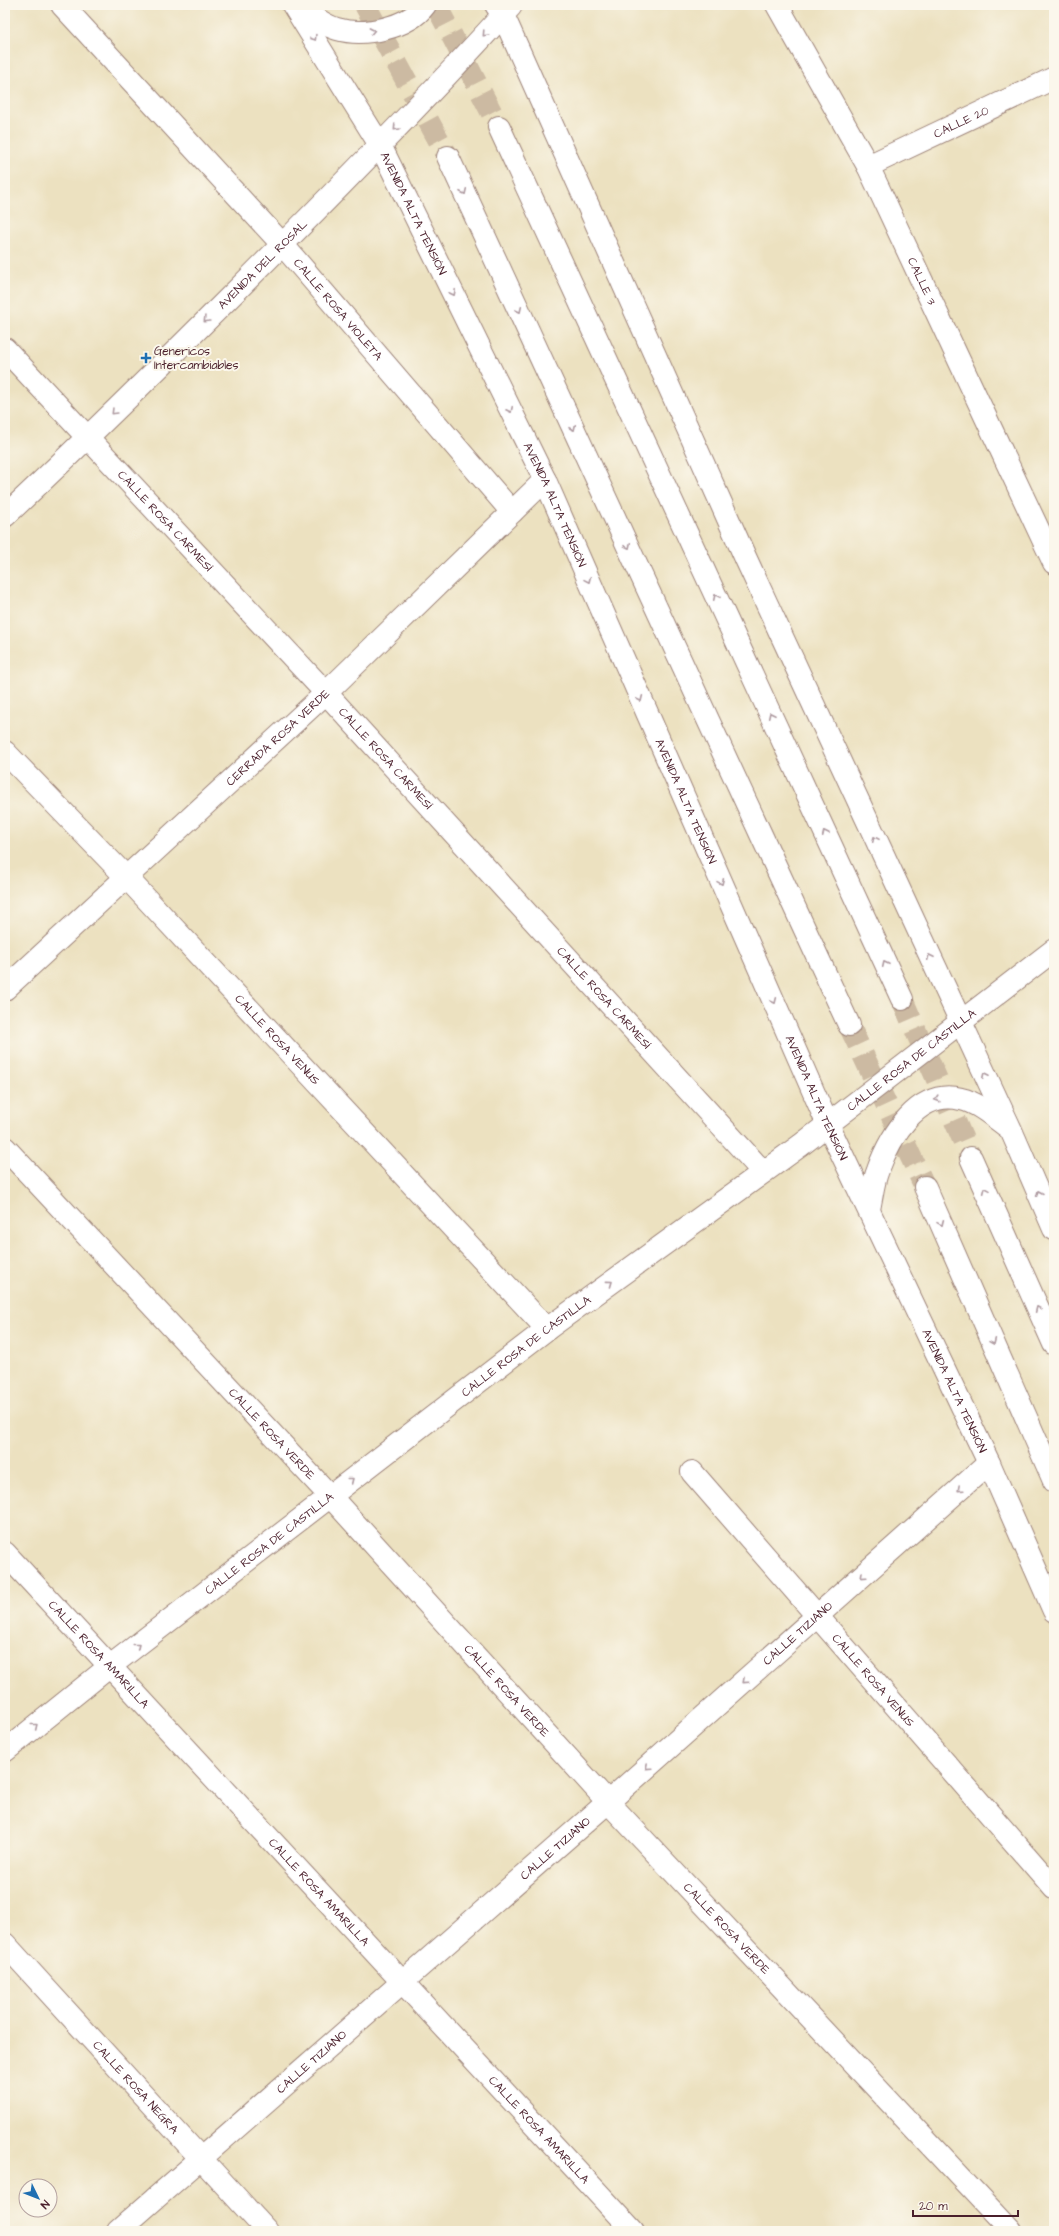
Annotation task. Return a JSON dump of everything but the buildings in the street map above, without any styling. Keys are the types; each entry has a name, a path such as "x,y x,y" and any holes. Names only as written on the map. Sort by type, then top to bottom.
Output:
{"street":[{"name":"CALLE ROSA VIOLETA","path":"62,5 282,244 512,512"},
{"name":"AVENIDA ALTA TENSIÓN","path":"293,5 380,145 545,480 828,1125 989,1463 1054,1611"},
{"path":"298,5 310,15 337,29 367,33 396,26 422,9 425,5"},
{"name":"CALLE 3","path":"777,5 868,166 1054,564"},
{"name":"AVENIDA DEL ROSAL","path":"5,516 89,438 380,145 504,8"},
{"path":"504,8 746,560 1011,1130 1054,1229"},
{"name":"CALLE 20","path":"868,166 1054,78"},
{"path":"499,127 902,999"},
{"path":"448,157 849,1025"},
{"name":"CALLE ROSA CARMESÍ","path":"5,349 326,693 763,1172"},
{"name":"CERRADA ROSA VERDE","path":"5,989 326,693 545,480"},
{"name":"CALLE ROSA VENUS","path":"5,752 127,878 547,1329"},
{"name":"CALLE ROSA DE CASTILLA","path":"5,1751 109,1667 547,1329 828,1125 1054,950"},
{"path":"869,1209 877,1171 888,1145 912,1113 929,1101 944,1097 960,1099 975,1104 1011,1130"},
{"name":"CALLE ROSA VERDE","path":"5,1148 330,1496 608,1802 1011,2231"},
{"path":"971,1158 1054,1344"},
{"path":"925,1187 1054,1482"},
{"name":"CALLE TIZIANO","path":"118,2231 608,1802 989,1463"},
{"name":"CALLE ROSA VENUS","path":"692,1472 816,1618 1054,1888"},
{"name":"CALLE ROSA AMARILLA","path":"5,1553 633,2231"},
{"name":"CALLE ROSA NEGRA","path":"5,1944 267,2231"}],"tunnel":[{"path":"365,5 448,157"},
{"path":"436,5 499,127"},
{"path":"902,999 971,1158"},
{"path":"849,1025 925,1187"}],"place":[{"name":"Genericos Intercambiables","path":"146,358"}]}
